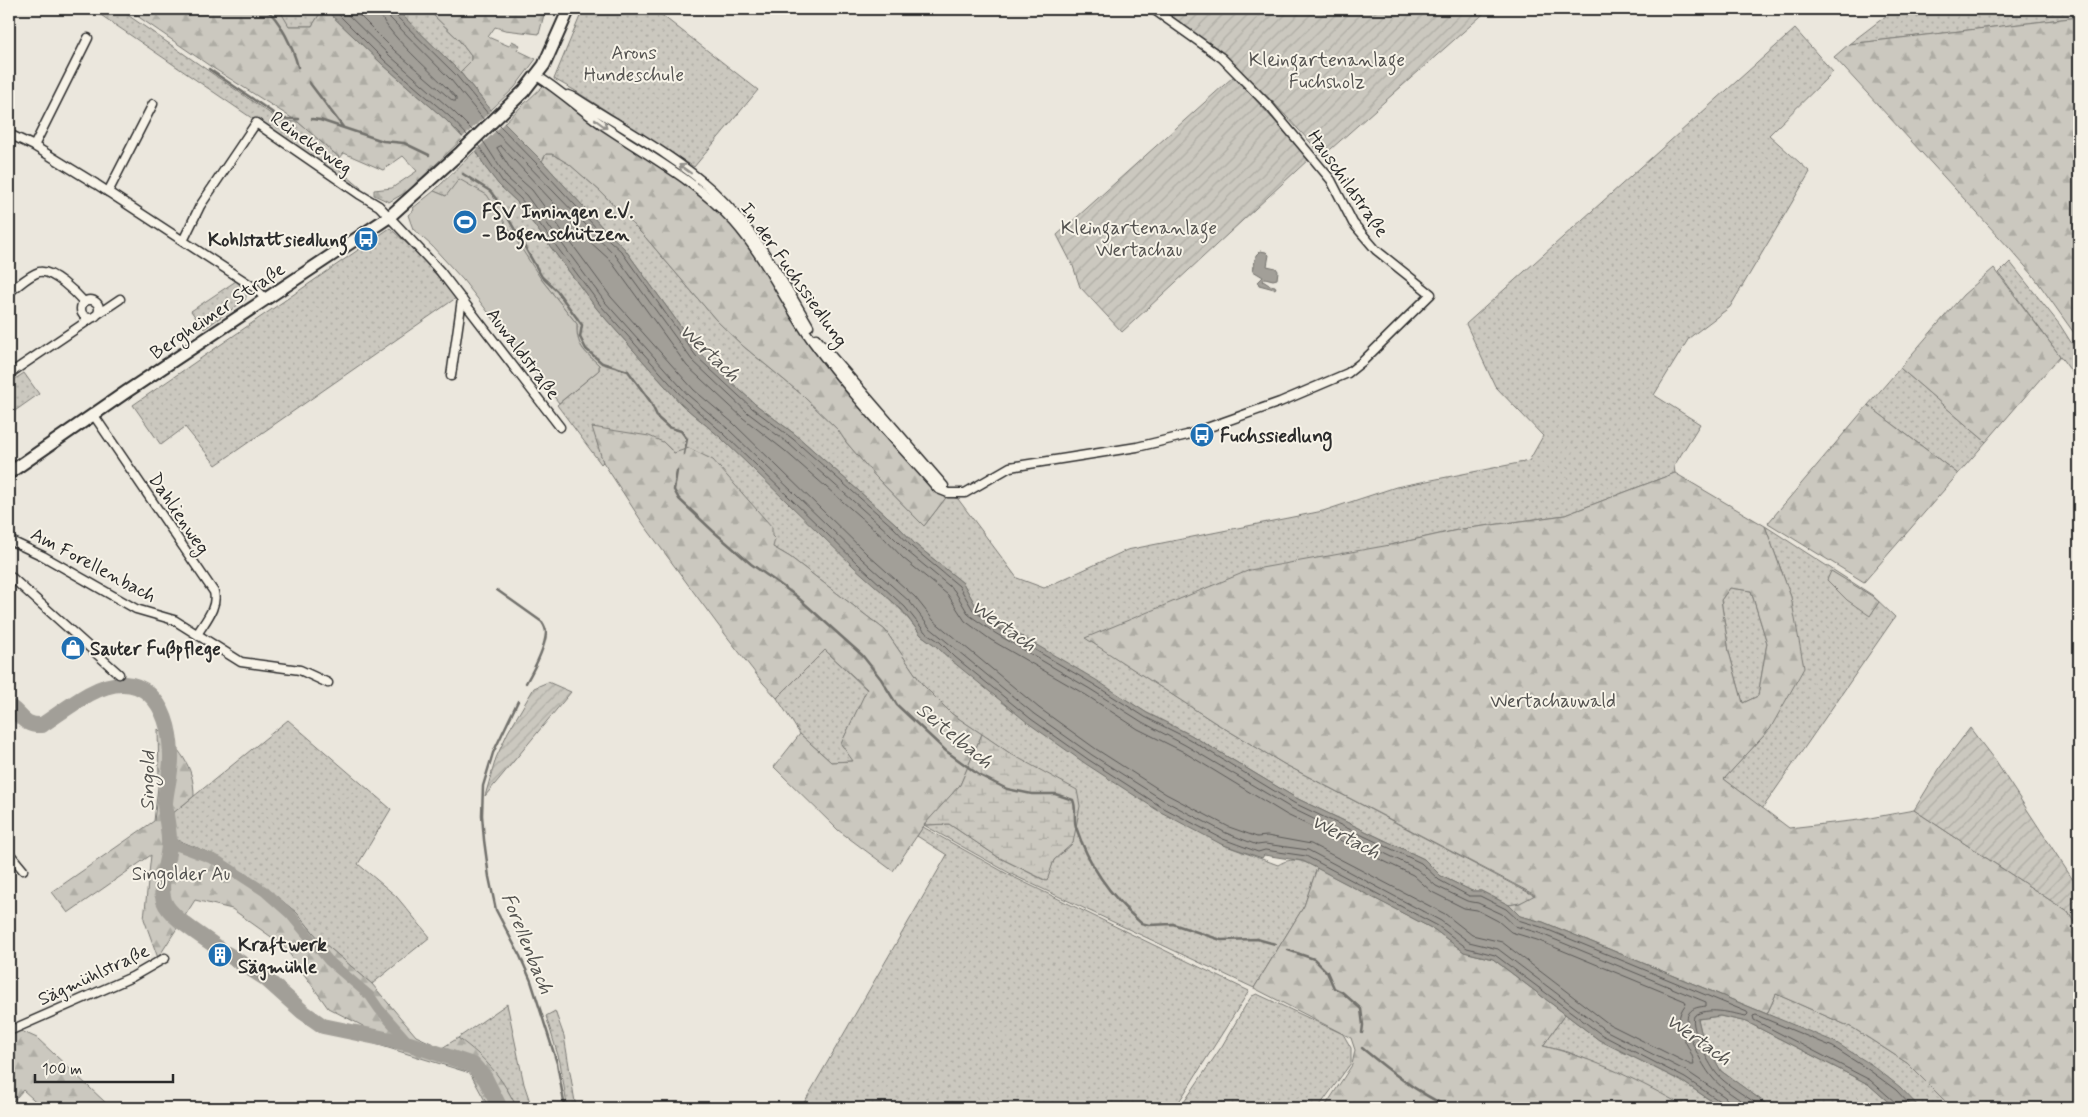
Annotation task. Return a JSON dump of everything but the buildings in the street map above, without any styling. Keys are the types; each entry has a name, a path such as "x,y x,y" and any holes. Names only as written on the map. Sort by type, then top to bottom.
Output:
{"street":[{"name":"Bergheimer Straße","path":"9,473 93,414 388,217 510,106 537,76 552,48 568,9"},
{"name":"Hauschildstraße","path":"1153,9 1222,58 1270,107 1331,180 1353,223 1376,250 1431,294"},
{"path":"34,146 88,38"},
{"name":"In der Fuchssiedlung","path":"537,76 564,93 579,108 610,130 668,166 695,186 735,224 766,267 812,340 841,379 938,489 948,493 965,493 1010,467 1114,453 1137,448 1187,435 1280,402 1348,373 1363,361 1431,294"},
{"path":"108,192 153,104"},
{"name":"Reinekeweg","path":"183,241 200,206 256,123 337,180 378,206 388,217"},
{"path":"9,134 34,146 108,192 255,288 266,299"},
{"name":"Auwaldstraße","path":"388,217 440,271 560,427"},
{"path":"9,292 36,273 47,272 70,287 84,302"},
{"path":"9,374 120,299"},
{"name":"Auwaldstraße","path":"451,376 462,299"},
{"path":"84,302 90,300 97,303 99,308 95,316"},
{"path":"84,302 82,310 84,315 95,316"},
{"name":"Dahlienweg","path":"93,414 214,592 216,599 214,606 198,633"},
{"name":"Am Forellenbach","path":"9,540 43,556 136,609 174,620 198,633 241,662 300,670 328,683"},
{"path":"9,574 119,674"},
{"path":"9,853 23,870"},
{"name":"Sägmühlstraße","path":"9,1031 132,977 165,958"}],"green space":[{"path":"92,9 119,9 281,121 298,122 340,158 334,165 361,188 360,192"},
{"path":"127,9 279,9 289,26 312,26 323,9 325,9 382,64 446,120 463,138 408,191 389,202 374,195 374,190 392,188 417,171 403,156 383,170 344,153 340,158 298,122 210,66"},
{"path":"279,9 323,9 312,26 288,26"},
{"path":"396,9 427,9 458,39 471,56 471,61 460,72"},
{"path":"427,9 541,9 545,11 539,34 495,27 488,37 509,46 512,41 520,45 517,50 536,59 515,87 491,110 460,72 471,61 471,56 458,39"},
{"name":"Arons Hundeschule","path":"583,9 654,9 758,90 694,167 554,79"},
{"name":"Kleingartenanlage Fuchsholz","path":"1159,9 1489,9 1323,156 1274,103 1218,49"},
{"path":"1895,9 2079,9 2079,17 1849,44"},
{"path":"2079,17 2079,340 2032,274 1834,57 1849,44"},
{"path":"1795,29 1833,72 1769,135 1810,172 1730,307 1689,338 1654,395 1700,424 1674,466 1675,473 1565,515 1462,529 1390,545 1086,638 1214,722 1284,764 1535,896 1520,903 1509,905 1481,891 1472,891 1441,876 1424,859 1296,798 1191,735 1147,713 1001,624 976,606 963,583 915,544 897,525 796,435 755,404 700,353 624,248 602,227 542,161 546,154 552,154 569,164 600,191 646,238 716,320 743,346 801,394 838,430 876,477 924,526 948,495 958,499 1017,578 1044,588 1127,550 1323,511 1396,487 1529,461 1543,436 1495,386 1466,324"},
{"name":"Kleingartenanlage Wertachau","path":"1234,76 1309,159 1122,332 1080,287 1073,266 1057,235"},
{"path":"543,86 667,166 734,224 810,340 948,495 924,526 876,477 838,430 801,394 743,346 716,320 646,238 600,191 569,164 552,154 546,154 542,161 504,123"},
{"path":"476,150 485,167 499,185 517,202 597,309 681,404 720,437 902,611 921,635 952,661 1221,844 1278,865 1283,862 1298,860 1317,868 1304,906 1254,988 1013,875 924,825 949,824 998,857 1046,881 1054,860 1073,843 1011,754 952,714 922,684 885,630 790,557 773,547 663,442 593,428 603,462 601,464 557,405 599,370 599,365 582,348 578,338 577,324 541,279 446,196 434,191"},
{"path":"459,179 487,195 541,279 577,324 578,338 582,348 599,365 599,370 559,403 463,280 432,246 413,229 408,215 414,210 413,208 434,191 446,196"},
{"path":"390,228 420,256 456,298 216,465 185,427 161,445 133,405"},
{"path":"2010,262 2060,325 2079,355 2079,382 1999,273"},
{"path":"1994,268 2060,356 1986,442 1900,368 1963,295"},
{"path":"236,281 247,293 245,300 204,329 191,311"},
{"path":"1900,368 1986,442 1958,474 1868,405"},
{"path":"24,373 39,394 9,415 9,383"},
{"path":"1868,405 1958,474 1864,582 1768,523"},
{"path":"592,427 649,436 663,442 674,453 689,448 713,460 772,527 772,536 775,539 773,547 790,557 885,630 922,684 952,714 982,734 960,785 923,827 893,871 838,830 774,767 800,734 831,762 853,761 841,744 867,689 825,650 777,698 718,625 644,525 603,462"},
{"name":"Wertachauwald","path":"1675,473 1765,526 1791,597 1804,668 1770,729 1724,779 1789,828 1859,820 1914,810 2068,912 2079,930 2079,1108 1952,1108 1907,1063 1853,1028 1776,994 1767,1014 1543,922 1520,916 1509,905 1520,903 1535,895 1284,764 1214,722 1085,638 1250,570 1390,545 1462,529 1565,515","holes":["1730,588 1751,591 1767,643 1758,696 1743,703 1729,652 1721,600"]},
{"path":"1765,526 1872,595 1895,617 1762,809 1724,779 1770,729 1791,597"},
{"path":"1831,571 1879,602 1870,616 1847,600 1827,580"},
{"path":"1730,588 1751,591 1767,643 1758,696 1743,703 1729,652 1721,600"},
{"path":"825,650 867,690 841,744 854,761 831,762 800,734 777,698"},
{"path":"548,682 571,692 485,796 496,758 508,732 534,688"},
{"path":"288,720 391,809 358,864 396,896 430,937 372,984 318,938 297,913 265,887 219,857 170,837 167,818"},
{"path":"1970,728 1996,762 2079,889 2079,930 2068,912 1914,810 1941,766"},
{"name":"Singolder Au","path":"158,729 184,758 193,785 194,796 167,818 170,837 219,857 265,887 297,913 318,938 372,984 416,1036 442,1048 458,1038 468,1045 499,1078 517,1108 489,1108 470,1073 359,1039 363,1026 328,1008 284,946 232,909 195,900 158,958 144,919 151,855 68,913 52,892 154,821 159,778"},
{"path":"982,734 1011,754 1077,790 1080,806 1073,843 1054,860 1047,881 998,857 949,824 924,825 960,785"},
{"path":"923,827 1009,875 1249,991 1175,1108 801,1108 947,855 917,836"},
{"path":"1317,868 1435,930 1464,952 1493,959 1565,1014 1543,1046 1599,1064 1653,1089 1687,1108 1324,1108 1352,1065 1355,1050 1351,1038 1254,988 1304,906"},
{"path":"1257,994 1343,1034 1351,1048 1351,1063 1318,1108 1180,1108 1222,1046 1247,1003 1252,996"},
{"path":"1776,994 1853,1028 1907,1063 1952,1108 1920,1108 1796,1028 1767,1014"},
{"path":"507,1004 524,1084 532,1108 517,1108 507,1089 458,1038"},
{"path":"555,1011 564,1036 575,1102 579,1108 561,1108 567,1105 560,1062 546,1016"},
{"path":"1565,1014 1599,1040 1683,1082 1722,1108 1687,1108 1634,1080 1598,1064 1568,1052 1543,1046"},
{"path":"1720,1016 1747,1022 1868,1084 1895,1108 1772,1108 1721,1071 1702,1036 1698,1019"},
{"path":"19,1030 37,1038 106,1103 101,1108 43,1108 23,1090 9,1106 9,1034"}],"water":[{"name":"Wertach","path":"325,9 396,9 460,72 491,110 624,248 700,353 755,404 796,435 897,525 915,544 963,583 976,606 1001,624 1096,680 1147,713 1191,735 1296,798 1424,859 1441,876 1472,891 1481,891 1509,905 1520,916 1543,922 1835,1042 1872,1065 1900,1087 1920,1108 1895,1108 1868,1084 1747,1022 1720,1016 1698,1019 1702,1036 1721,1071 1772,1108 1722,1108 1683,1082 1599,1040 1493,959 1464,952 1435,930 1303,861 1264,855 1262,858 1221,844 1157,810 1086,764 1028,723 921,635 902,610 854,567 720,437 681,404 597,309 517,202 499,185 485,167 476,150"},
{"path":"1260,251 1266,252 1269,255 1267,266 1276,268 1278,271 1277,279 1265,278 1263,281 1275,286 1276,288 1274,289 1259,285 1258,282 1263,277 1253,271 1256,255"}],"pier":[{"path":"493,109 505,122 474,152 461,139"}],"waterway":[{"name":"Seitelbach","path":"265,9 271,13 281,27 290,44 298,67"},
{"path":"209,69 282,119 299,119"},
{"name":"Seitelbach","path":"309,82 343,127"},
{"path":"312,119 383,141 404,143 429,155"},
{"path":"463,174 490,191 500,204 542,277 557,291 582,325 580,337 586,349 602,363 628,371 650,401 658,418 668,427 681,431 687,439 684,454"},
{"name":"Seitelbach","path":"677,471 674,490 679,499 751,564 795,595 862,655 881,679 897,705 946,751 979,775 1007,789 1032,794 1055,794 1073,800 1076,827 1094,867 1110,891 1141,923 1149,925 1173,924 1221,940 1257,939 1275,944"},
{"name":"Forellenbach","path":"497,590 542,622 545,629 545,639 541,652 526,683"},
{"name":"Singold","path":"9,706 27,722 42,725 89,694 108,686 124,684 138,687 150,694 165,719 171,754 171,767 165,803 169,840 162,894 167,907 173,914 218,948"},
{"name":"Forellenbach","path":"518,701 493,753 483,786 482,815 484,840 496,910 531,981 557,1063 565,1108"},
{"path":"170,843 218,861 264,891 290,914 329,961 370,996 410,1044"},
{"path":"1288,950 1314,959 1327,972 1334,988 1342,992 1361,1009 1362,1033"},
{"name":"Singold","path":"227,954 265,978 303,1012 323,1026 410,1044 473,1065 485,1078 500,1108"},
{"path":"1362,1048 1404,1081 1450,1108"}],"place":[{"name":"FSV Inningen e.V. - Bogenschützen","path":"465,222"},
{"name":"Kohlstattsiedlung","path":"366,239"},
{"name":"Fuchssiedlung","path":"1202,435"},
{"name":"Sauter Fußpflege","path":"73,648"},
{"name":"Kraftwerk Sägmühle","path":"220,955"}]}
